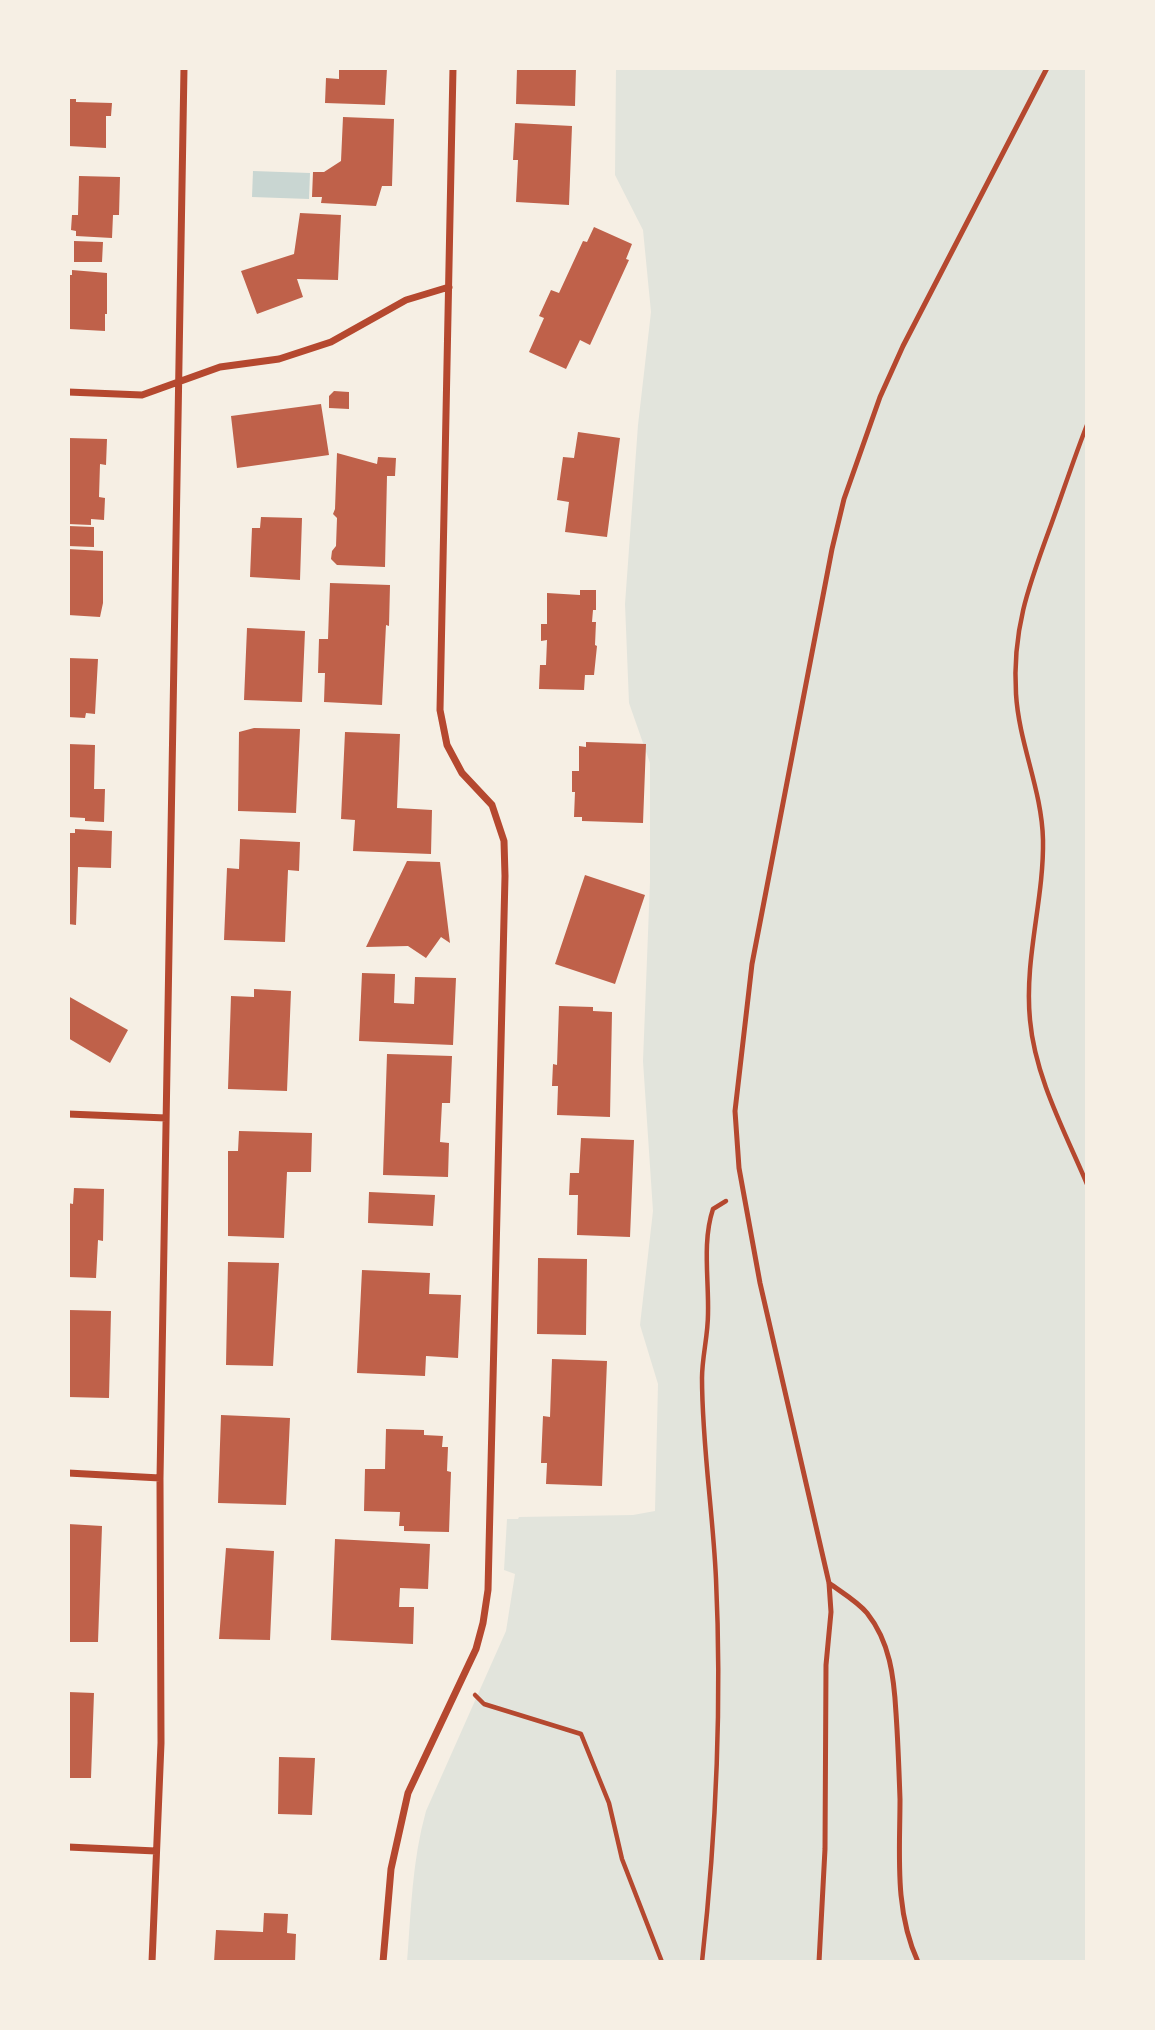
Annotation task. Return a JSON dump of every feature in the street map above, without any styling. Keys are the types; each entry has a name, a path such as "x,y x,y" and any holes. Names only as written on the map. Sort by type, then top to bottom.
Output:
{"street":[{"path":"152,1962 161,1743 160,1478 184,68"},
{"path":"383,1962 391,1869 408,1793 476,1648 488,1590 505,876 504,841 492,805 461,773 447,745 440,710 453,68"},
{"path":"68,392 142,395 220,368 279,359 331,342 406,300 449,287"},
{"path":"68,1114 166,1118"},
{"path":"68,1473 160,1478"},
{"path":"68,1847 156,1851"}],"lane":[{"path":"819,1962 825,1849 826,1665 831,1612 829,1583 760,1283 743,1196 735,1111 752,964 844,499 880,397 903,346 1047,68"},
{"path":"829,1583 865,1611 882,1637 888,1654 894,1683 898,1730 898,1861 901,1897 905,1925 918,1962"}],"path":[{"path":"1087,425 1022,608 1015,664 1021,731 1037,792 1043,837 1031,965 1029,1019 1043,1078 1087,1184"},
{"path":"702,1962 714,1829 719,1674 716,1576 702,1375 708,1318 707,1233 713,1209 720,1203 743,1196"},
{"path":"461,1682 484,1704 581,1734 609,1803 622,1859 662,1962"}],"shaded area":[{"path":"616,68 1087,68 1087,1962 407,1962 415,1867 426,1811 506,1631 515,1574 504,1570 507,1519 633,1515 655,1511 658,1384 640,1325 653,1211 643,1061 650,882 650,763 629,703 625,604 638,425 651,312 643,230 615,175"},
{"path":"253,171 310,173 309,199 252,197"}],"building":[{"path":"339,68 387,68 385,105 325,103 326,78 339,79"},
{"path":"517,68 576,68 575,106 516,104"},
{"path":"68,99 76,99 76,102 112,103 111,116 106,116 106,148 68,146"},
{"path":"343,117 394,119 392,186 382,186 376,206 321,203 322,197 312,197 313,172 324,172 341,161"},
{"path":"515,123 572,126 569,205 516,202 518,160 513,160"},
{"path":"79,176 120,177 119,215 113,215 112,238 76,236 76,231 71,230 72,215 78,215"},
{"path":"300,213 341,215 338,280 297,279 303,297 257,314 241,271 294,254"},
{"path":"594,227 632,244 626,259 629,260 590,345 580,340 566,369 529,352 544,318 539,316 551,290 559,293 583,241 587,242"},
{"path":"74,241 103,242 102,262 74,262"},
{"path":"72,270 107,273 105,331 69,329 68,275 72,275"},
{"path":"334,391 349,392 349,409 329,408 329,396"},
{"path":"321,404 329,455 237,468 231,416"},
{"path":"578,432 620,438 607,537 565,532 569,502 557,500 563,457 574,458"},
{"path":"68,438 107,439 106,465 100,464 99,497 105,498 104,520 91,519 91,525 68,524"},
{"path":"337,453 377,464 378,457 396,458 395,476 387,476 385,567 337,565 331,559 336,546 337,518 333,514"},
{"path":"261,517 302,518 300,580 250,577 252,528 260,528"},
{"path":"68,526 94,527 94,547 68,546"},
{"path":"68,549 103,551 103,603 100,617 68,615"},
{"path":"330,583 390,585 382,705 324,702 325,673 318,673 319,639 328,639"},
{"path":"580,590 596,590 596,610 593,610 592,622 596,622 597,646 594,675 585,675 584,690 539,689 540,665 546,665 547,640 541,641 541,624 547,624 547,593 580,595"},
{"path":"247,628 305,631 302,702 244,700"},
{"path":"68,658 98,659 95,714 86,713 85,718 68,717"},
{"path":"254,728 300,729 296,813 238,811 239,732"},
{"path":"345,732 400,734 397,808 432,810 431,854 353,851 355,820 341,819"},
{"path":"586,742 646,744 643,823 582,821 582,817 574,817 572,771 579,771 579,746 586,747"},
{"path":"68,744 95,745 94,789 105,789 104,822 68,817"},
{"path":"75,829 112,831 111,868 78,867 76,925 68,924 68,833 75,833"},
{"path":"240,839 300,842 299,871 288,870 285,942 224,940 227,868 239,869"},
{"path":"407,861 440,862 450,943 441,937 426,958 408,946 366,947"},
{"path":"585,875 645,895 615,984 555,964"},
{"path":"362,973 395,974 394,1003 414,1004 415,977 456,978 453,1045 359,1041"},
{"path":"254,989 291,991 287,1091 228,1089 231,996 254,997"},
{"path":"68,996 128,1030 110,1063 68,1038"},
{"path":"559,1006 593,1007 593,1011 612,1012 610,1117 557,1115 558,1086 552,1086 553,1064 557,1065"},
{"path":"387,1054 452,1056 450,1103 442,1103 440,1142 449,1143 448,1177 383,1175"},
{"path":"239,1131 312,1133 311,1172 287,1172 284,1238 228,1236 228,1151 238,1151"},
{"path":"581,1138 634,1140 630,1237 577,1235 578,1195 569,1195 570,1173 579,1173"},
{"path":"74,1188 104,1189 103,1241 98,1240 96,1278 68,1277 68,1203 73,1204"},
{"path":"369,1192 435,1195 433,1226 368,1223"},
{"path":"538,1258 587,1259 586,1335 537,1334"},
{"path":"228,1262 279,1263 273,1366 226,1365"},
{"path":"362,1270 430,1273 429,1294 461,1295 458,1358 426,1356 425,1376 357,1373"},
{"path":"68,1310 111,1311 109,1398 68,1397"},
{"path":"552,1359 607,1361 602,1486 546,1484 547,1463 541,1463 543,1416 550,1417"},
{"path":"221,1415 290,1418 286,1505 218,1503"},
{"path":"386,1429 424,1430 424,1435 443,1436 442,1447 448,1447 447,1471 451,1472 449,1532 404,1531 404,1526 399,1526 400,1512 364,1511 365,1469 385,1469"},
{"path":"68,1524 102,1526 98,1642 68,1642"},
{"path":"335,1539 430,1544 428,1589 400,1588 399,1607 414,1607 413,1644 331,1640"},
{"path":"226,1548 274,1551 270,1640 219,1639"},
{"path":"68,1692 94,1693 91,1778 68,1778"},
{"path":"279,1757 315,1758 312,1815 278,1814"},
{"path":"264,1913 288,1914 287,1933 296,1934 295,1962 214,1962 216,1930 263,1932"}]}
